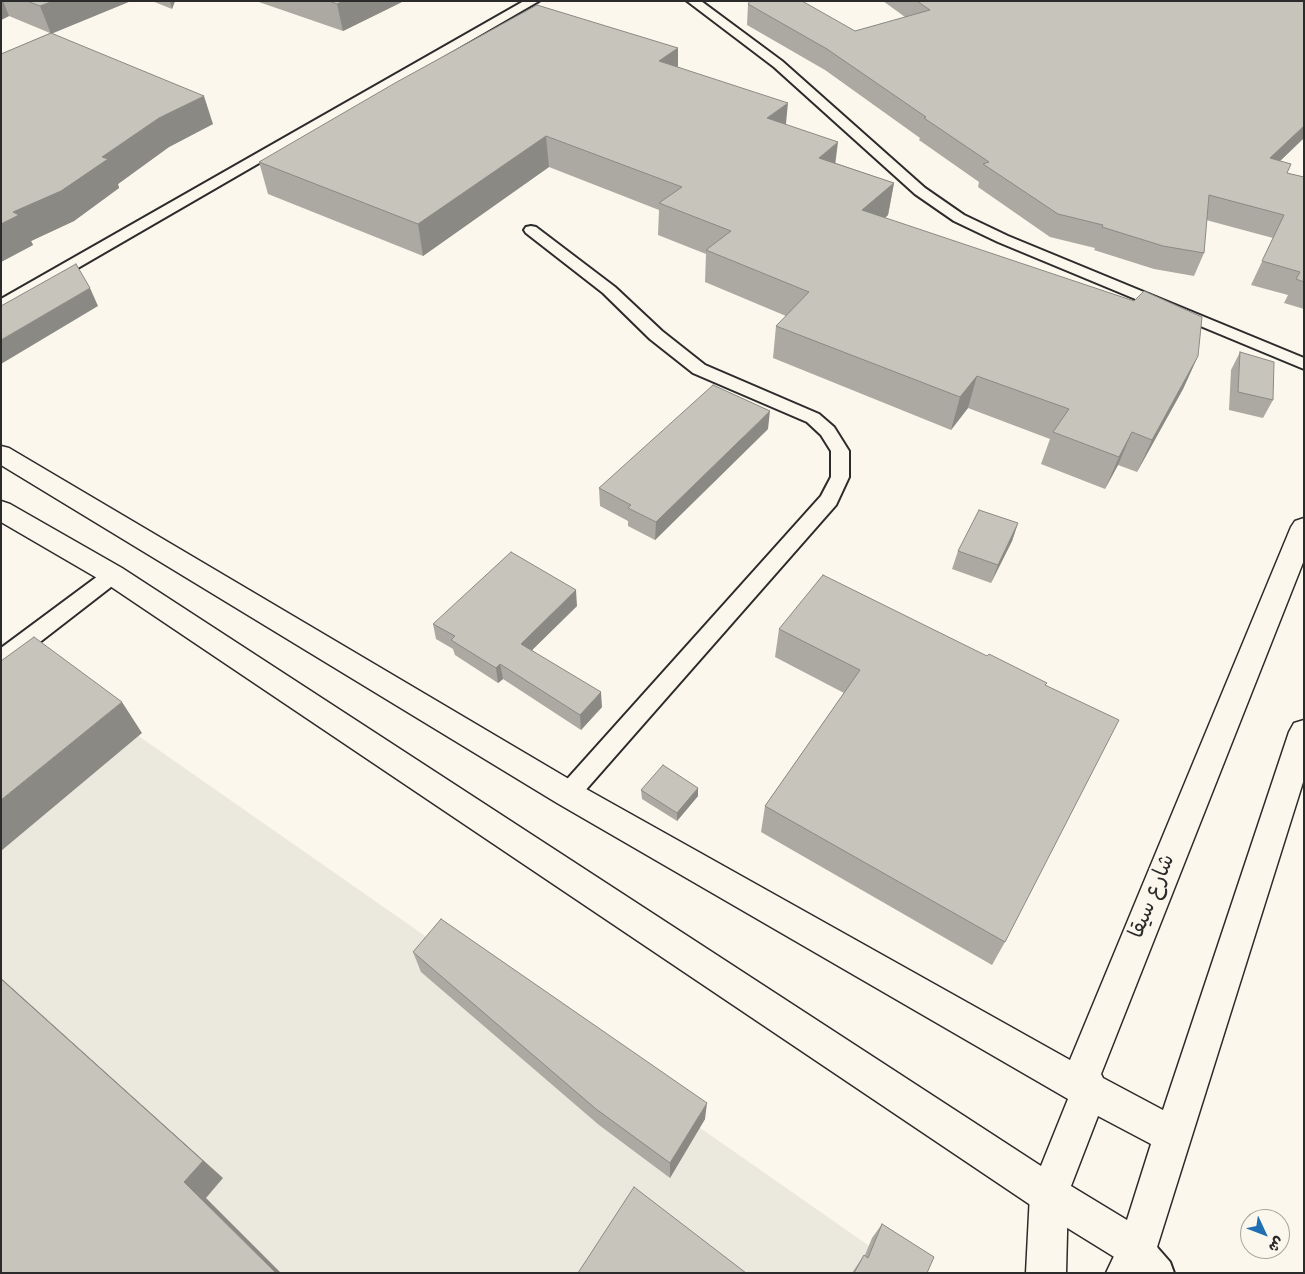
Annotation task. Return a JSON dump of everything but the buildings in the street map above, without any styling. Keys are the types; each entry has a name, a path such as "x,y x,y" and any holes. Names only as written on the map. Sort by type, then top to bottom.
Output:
{"main road":[{"path":"1,454 568,794 1089,1091 1173,1135"},
{"path":"1,510 113,575 1049,1194 1141,1265 1173,1135 1304,732"},
{"name":"شارع سيقا","path":"1046,1273 1049,1194 1089,1091 1083,1074 1304,527"}],"lane":[{"path":"1,306 533,1"},
{"path":"693,1 778,64 920,191 959,218 1003,239 1304,364"},
{"path":"531,230 609,290 656,335 699,369 813,418 828,431 840,451 840,477 829,500 568,794"},
{"path":"1,660 113,575"}],"shaded area":[{"path":"1,640 908,1273 1,1273"}]}
